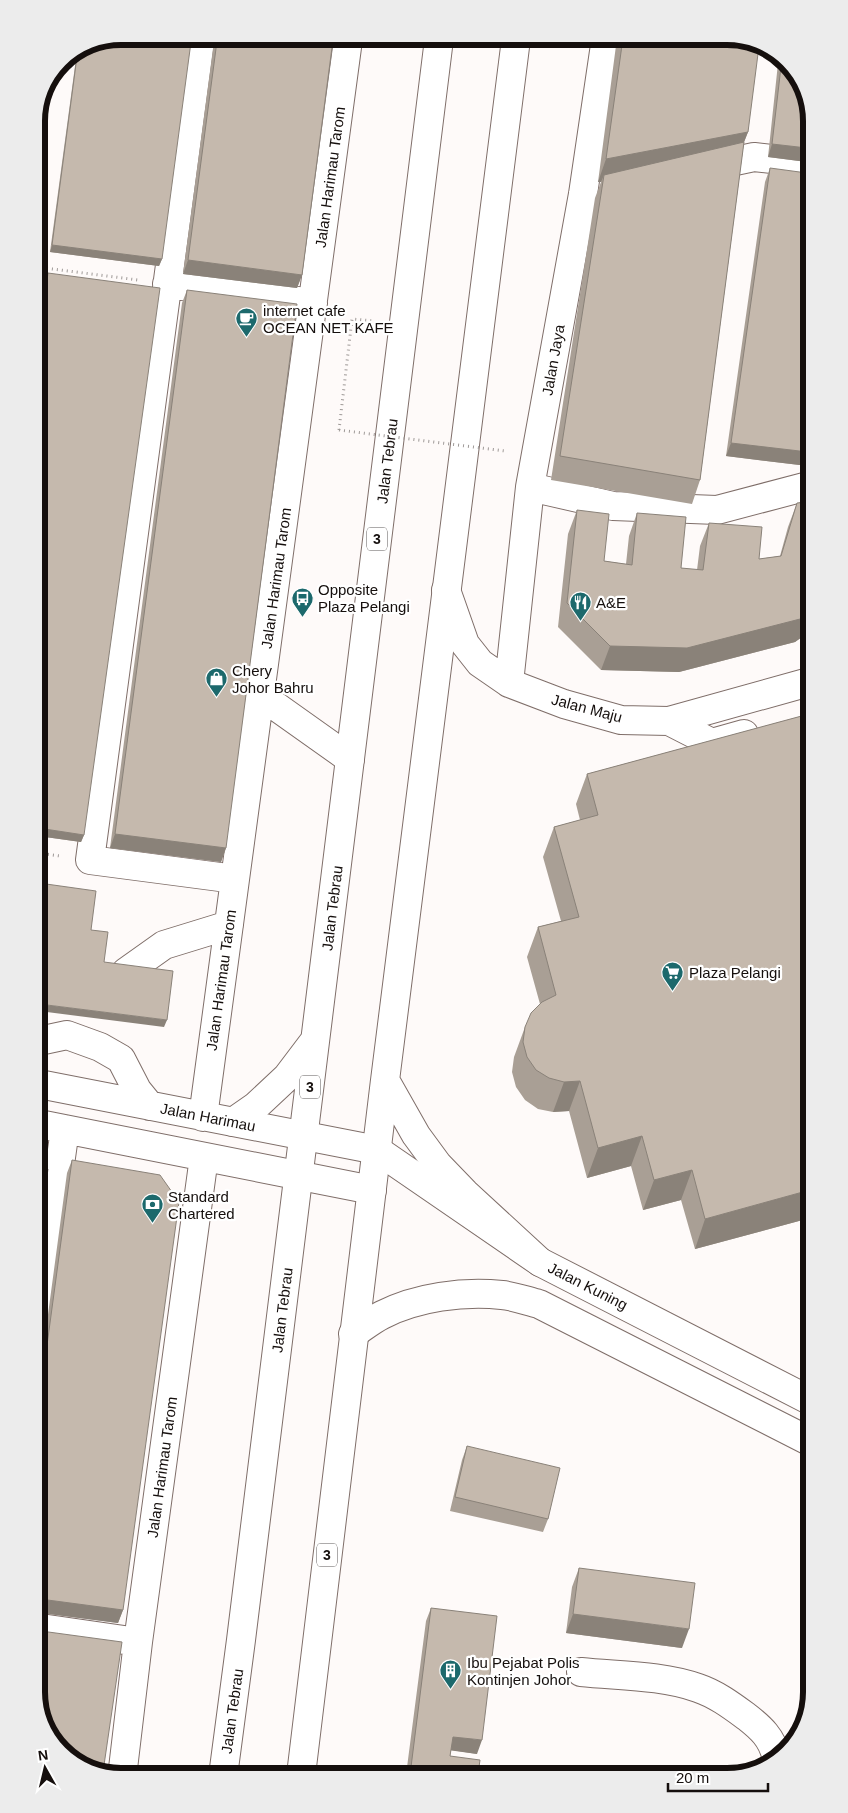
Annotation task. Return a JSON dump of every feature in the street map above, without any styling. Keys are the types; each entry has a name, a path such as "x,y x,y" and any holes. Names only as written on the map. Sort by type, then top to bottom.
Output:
{"main road":[{"path":"200,45 90,860 235,879"},
{"name":"Jalan Harimau Tarom","path":"203,1116 347,45"},
{"name":"Jalan Tebrau","path":"224,1768 438,45"},
{"name":"3","path":"302,1768 353,1334 515,45"},
{"name":"Jalan Jaya","path":"509,683 530,487 583,194 605,45"},
{"path":"688,172 754,157 803,163"},
{"path":"583,194 612,188"},
{"path":"168,284 313,303"},
{"path":"530,487 613,506 717,510 803,487"},
{"name":"Jalan Maju","path":"446,590 465,644 480,663 509,683 564,704 621,720 669,721 803,684"},
{"path":"260,695 350,759"},
{"path":"669,721 712,743 765,728"},
{"path":"126,972 164,944 229,925"},
{"path":"45,1039 76,1026 100,1047 121,1059 137,1090 150,1106"},
{"path":"233,1122 256,1106 287,1077 316,1039"},
{"path":"386,1082 416,1135 438,1165 465,1193 540,1262"},
{"name":"Jalan Harimau","path":"45,1085 377,1150"},
{"path":"45,1231 52,1127 372,1190"},
{"name":"Jalan Kuning","path":"377,1150 540,1262 803,1397"},
{"name":"Jalan Harimau Tarom","path":"123,1768 138,1642 204,1157"},
{"path":"353,1334 382,1315 435,1298 470,1294 503,1295 539,1304 803,1438"},
{"path":"45,1629 138,1642"},
{"path":"580,1672 670,1680 699,1688 719,1698 762,1729 775,1750"}],"path":[{"path":"45,268 168,284"},
{"path":"352,319 339,430 505,451"}],"building":[{"path":"191,45 162,259 52,245 77,60 96,49 111,46"},
{"path":"216,45 332,45 302,275 188,260"},
{"path":"622,45 732,45 742,46 758,52 748,132 606,159"},
{"path":"781,67 799,96 803,121 803,148 772,144"},
{"path":"744,142 700,480 560,456 604,175"},
{"path":"770,168 803,172 803,451 731,443"},
{"path":"48,273 160,288 84,835 45,829 45,295"},
{"path":"187,290 297,304 226,848 115,834"},
{"path":"803,502 803,618 687,648 610,646 567,603 577,510 609,514 604,561 632,565 637,513 686,517 681,568 703,570 709,523 762,527 759,559 781,556 797,503"},
{"name":"Plaza Pelangi","path":"803,716 803,1192 705,1219 692,1170 654,1180 642,1136 598,1148 580,1081 564,1082 549,1078 536,1070 527,1057 523,1042 525,1027 531,1013 542,1002 556,995 538,927 579,917 554,827 598,815 587,774"},
{"path":"45,884 96,891 91,930 108,932 104,962 173,971 167,1020 45,1005"},
{"path":"72,1160 160,1175 179,1202 123,1610 45,1600 45,1360"},
{"path":"45,1169 48,1169 45,1190"},
{"path":"467,1446 560,1468 548,1519 455,1497"},
{"path":"579,1568 695,1583 689,1629 573,1614"},
{"name":"Ibu Pejabat Polis Kontinjen Johor","path":"431,1608 497,1616 482,1740 453,1737 450,1756 480,1760 479,1768 411,1768"},
{"path":"45,1632 122,1642 104,1766 87,1760 75,1752 70,1747 70,1743 65,1743 58,1734 49,1717 45,1692"}],"place":[{"name":"internet cafe OCEAN NET KAFE","path":"247,338"},
{"name":"Opposite Plaza Pelangi","path":"302,617"},
{"name":"A&E","path":"580,621"},
{"name":"Chery Johor Bahru","path":"216,698"},
{"name":"Plaza Pelangi","path":"673,991"},
{"name":"Standard Chartered","path":"152,1224"},
{"name":"Ibu Pejabat Polis Kontinjen Johor","path":"451,1690"}]}
